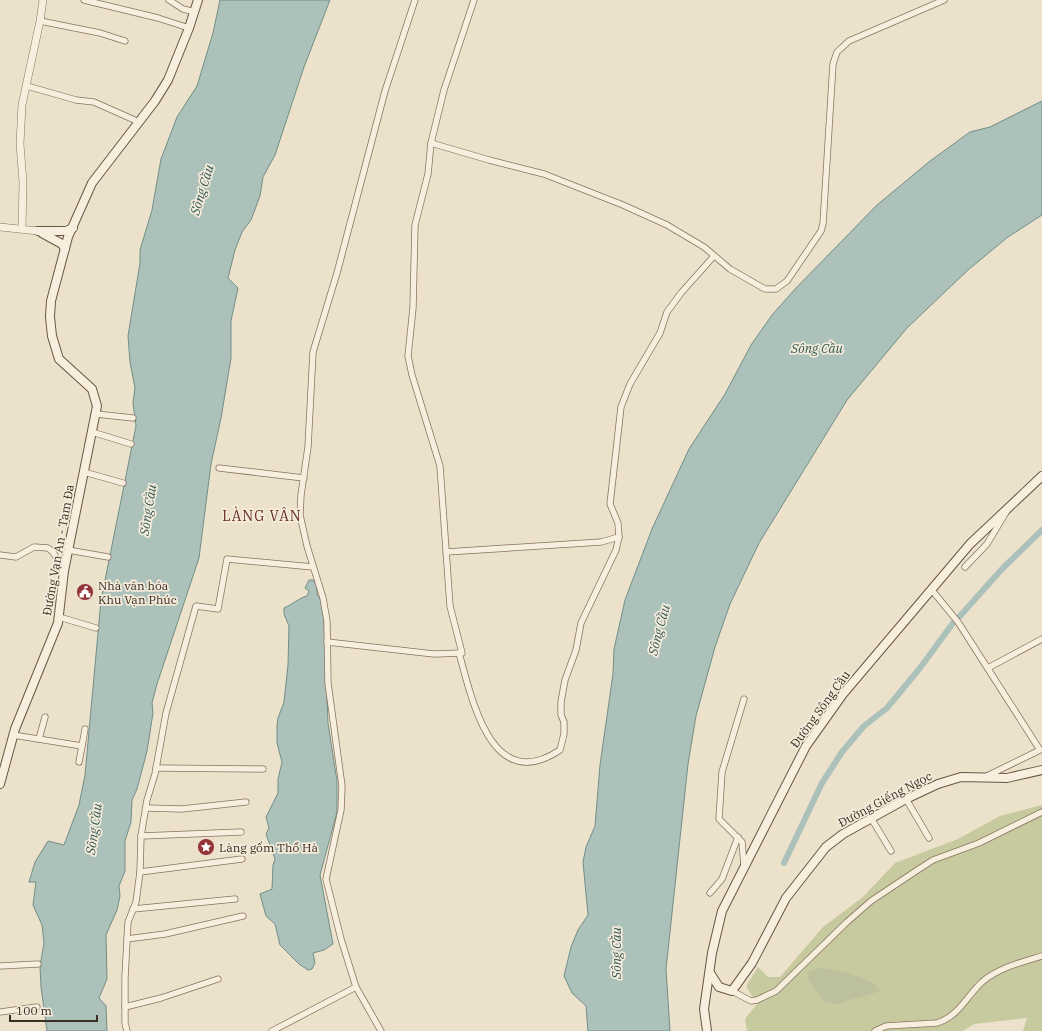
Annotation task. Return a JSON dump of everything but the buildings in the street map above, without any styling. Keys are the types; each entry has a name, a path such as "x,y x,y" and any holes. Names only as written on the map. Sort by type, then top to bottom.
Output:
{"main road":[{"path":"64,249 84,198 96,176 155,101 168,80 195,12 198,0"},
{"path":"38,231 66,231 73,228"},
{"path":"38,231 62,244 64,249"},
{"name":"Đường Vạn An - Tam Đa","path":"0,784 13,735 59,617 64,571 97,406 92,389 59,359 52,336 50,317 51,301 64,249"},
{"name":"Đường Sông Cầu","path":"707,1031 704,1008 712,953 722,911 806,746 843,694 970,544 1042,476"},
{"name":"Đường Giếng Ngọc","path":"732,991 752,963 786,898 811,864 826,847 852,828 906,799 938,784 961,777 1007,778 1042,770"},
{"path":"709,972 719,987 732,991"}],"street":[{"path":"22,229 23,182 20,144 22,105 43,0"},
{"path":"84,0 158,18 189,28"},
{"path":"169,0 183,9 195,12"},
{"path":"381,1031 356,987 341,939 326,879 341,810 342,786 331,706 327,621 300,515 308,447 313,352 337,273 385,91 415,0"},
{"path":"327,642 434,654 462,653 450,606 440,466 412,375 408,356 413,308 415,225 428,174 431,143 444,90 474,0"},
{"path":"431,143 544,174 623,205 668,225 704,247 730,269 765,289 776,289 787,281 820,231 824,220 833,64 837,52 849,41 944,0"},
{"path":"40,21 100,33 125,41"},
{"path":"27,86 76,100 94,102 139,122"},
{"path":"0,227 38,231"},
{"path":"459,653 475,708 484,729 494,746 504,755 531,762 547,759 560,750 564,734 564,722 561,715 561,702 566,680 576,650 581,623 616,550 619,537 618,523 610,504 621,407 630,384 660,333 667,312 681,293 714,256"},
{"path":"96,414 132,418"},
{"path":"92,432 131,444"},
{"path":"219,468 304,478"},
{"path":"84,472 123,484"},
{"path":"965,567 987,544 1003,521 1011,504"},
{"path":"446,552 601,542 619,537"},
{"path":"0,555 16,557 34,547 48,548 53,552 64,571"},
{"path":"68,550 108,558"},
{"path":"127,1031 125,1007 128,922 133,909 140,872 141,836 166,713 196,606 218,609 227,559 313,567"},
{"path":"931,589 958,622 1041,751 985,777"},
{"path":"59,617 96,628"},
{"path":"988,668 1042,639"},
{"path":"744,699 724,759 720,792 719,819 742,842 744,866"},
{"path":"39,739 45,717"},
{"path":"79,762 85,729"},
{"path":"13,735 82,746"},
{"path":"156,768 263,769"},
{"path":"906,799 930,838"},
{"path":"146,808 182,809 246,802"},
{"path":"732,991 751,1001 757,1000 776,991 853,917 871,902 916,870 934,860 990,838 1042,812"},
{"path":"871,818 891,851"},
{"path":"141,836 241,832"},
{"path":"710,893 722,879 738,837"},
{"path":"140,872 242,859"},
{"path":"133,909 235,899"},
{"path":"127,940 165,934 244,916"},
{"path":"875,1031 886,1026 936,1023 944,1020 960,1009 983,981 1001,970 1042,956"},
{"path":"0,966 38,964"},
{"path":"125,1007 161,998 218,979"},
{"path":"272,1031 356,987"},
{"path":"0,1012 37,1007"}],"green space":[{"path":"1042,805 1042,1031 1023,1031 1027,1018 974,1024 963,1031 747,1031 745,1019 757,1004 746,986 758,967 768,977 780,977 823,927 863,897 895,863 958,839 1000,816"},
{"path":"817,968 842,972 861,978 876,986 881,991 836,1004 824,1001 808,980 809,971"}],"water":[{"name":"Sông Cầu","path":"220,0 330,0 304,67 275,155 263,177 260,196 251,220 242,232 235,250 228,278 238,288 231,321 231,358 221,418 211,464 199,558 152,703 153,713 147,751 137,789 132,800 131,822 125,841 125,871 119,886 120,896 117,910 106,935 107,979 99,998 106,1006 107,1031 47,1031 41,987 40,966 44,943 42,925 33,905 36,882 29,882 35,862 48,841 64,845 79,805 85,775 101,600 136,426 133,403 135,388 130,362 128,336 140,263 140,250 152,210 161,159 177,117 197,86 213,33"},
{"name":"Sông Cầu","path":"1042,101 1042,215 1008,237 968,270 907,328 847,400 759,543 730,604 715,647 696,716 688,764 666,969 670,1031 588,1031 586,1006 572,993 564,976 571,947 578,930 588,915 583,862 586,847 595,826 600,765 613,674 614,649 625,600 652,529 689,449 725,394 751,345 772,315 796,288 877,205 930,161 970,132 990,127"},
{"path":"309,580 313,580 317,586 317,595 321,599 324,619 328,723 337,781 337,812 320,875 333,944 324,950 313,953 315,963 312,969 308,970 299,964 280,945 275,924 266,916 260,894 272,889 273,865 275,859 266,834 269,828 266,817 278,793 278,779 282,762 277,743 277,726 278,718 284,702 288,665 289,626 284,614 284,608 307,596 309,591 305,588"}],"waterway":[{"path":"960,616 1002,569 1042,530"},
{"path":"784,863 822,783 842,752 864,726 887,708 920,668 953,623"}],"place":[{"name":"Nhà văn hóa Khu Vạn Phúc","path":"85,592"},
{"name":"Làng gốm Thổ Hà","path":"206,847"}],"district":[{"name":"LÀNG VÂN","path":"262,516"}]}
